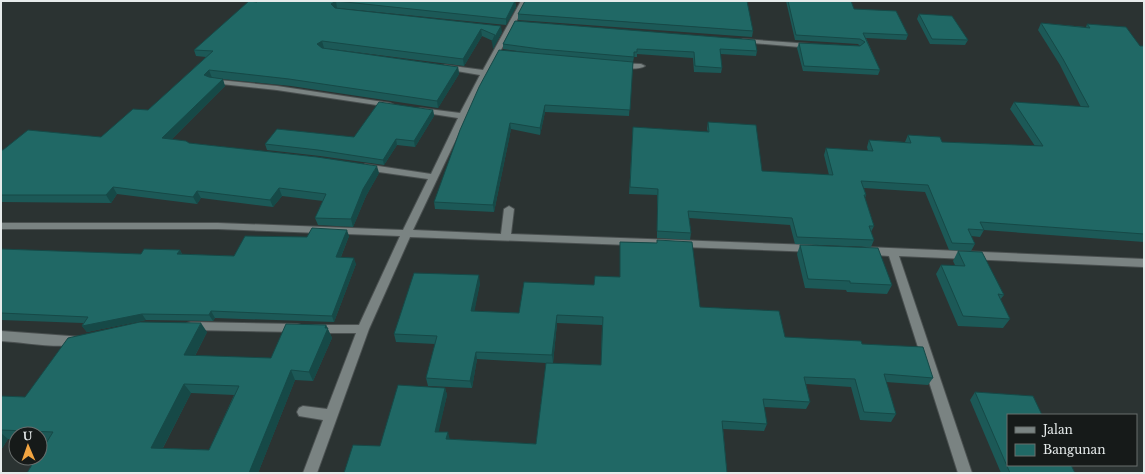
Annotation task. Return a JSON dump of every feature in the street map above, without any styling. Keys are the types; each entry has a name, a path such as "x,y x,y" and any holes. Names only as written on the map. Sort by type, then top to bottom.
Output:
{"street":[{"path":"310,473 363,330 406,234 485,73 499,53 521,4"},
{"path":"736,40 820,46"},
{"path":"609,64 641,66"},
{"path":"439,67 485,73"},
{"path":"212,81 277,88 395,106"},
{"path":"410,108 463,116"},
{"path":"358,166 434,176"},
{"path":"506,238 509,209"},
{"path":"1,226 218,226 822,250"},
{"path":"854,251 1144,264"},
{"path":"893,252 965,473"},
{"path":"178,326 363,330"},
{"path":"1,336 61,341 75,341 90,338"},
{"path":"303,412 332,415"}],"building":[{"path":"249,1 336,1 331,4 335,8 501,26 492,42 495,35 481,29 463,59 322,41 317,44 322,48 458,67 437,101 289,79 209,70 204,75 223,79 162,138 186,141 189,143 317,157 377,166 363,189 351,219 315,218 326,194 279,188 270,200 197,191 193,197 113,187 106,195 1,195 1,150 28,130 101,137 133,109 148,110 213,51 194,50"},
{"path":"336,1 515,1 506,19"},
{"path":"525,1 747,1 753,31 518,14"},
{"path":"788,1 851,1 854,9 896,11 908,35 863,33 880,70 804,66 799,43 860,46 865,42 860,39 796,35"},
{"path":"919,14 952,16 968,40 932,39"},
{"path":"515,21 755,40 757,51 720,49 722,68 695,66 694,52 637,49 637,52 634,52 634,57 540,49 503,44"},
{"path":"1041,23 1090,28 1087,24 1126,27 1140,46 1144,46 1144,234 980,222 984,230 968,229 975,244 952,243 928,185 861,181 874,226 869,226 874,240 797,237 792,218 688,211 691,233 657,231 658,189 630,187 633,127 709,132 708,122 756,125 762,171 833,175 826,148 873,151 869,140 911,143 908,135 940,137 942,142 1043,146 1014,102 1089,107 1063,59"},
{"path":"499,50 633,62 630,110 545,105 540,128 510,123 493,205 434,202 460,130 479,87"},
{"path":"379,102 433,110 414,141 396,139 383,160 265,144 277,129 354,137"},
{"path":"312,228 347,230 336,257 354,258 332,316 211,311 209,315 142,314 82,326 88,317 1,313 1,249 141,254 144,249 180,250 177,254 234,256 245,236 307,237"},
{"path":"657,240 692,242 700,307 779,311 785,337 861,341 862,344 923,347 933,378 884,374 896,414 864,412 855,379 804,377 810,402 763,399 767,424 722,421 727,473 344,473 353,445 380,446 398,385 445,388 435,432 448,432 446,439 536,444 546,363 601,365 603,317 557,315 552,355 476,352 470,381 426,378 437,336 394,334 414,273 479,275 471,311 519,313 524,282 594,285 595,276 620,277 620,242 657,243"},
{"path":"800,245 878,248 892,285 808,279"},
{"path":"958,251 982,252 1004,295 998,294 1010,319 963,316 941,265 965,266"},
{"path":"140,322 201,323 184,355 271,358 286,324 326,325 325,328 328,328 309,372 291,370 249,473 27,473 31,466 48,466 48,440 53,432 48,432 48,426 8,426 8,430 1,430 1,396 25,397 68,338","holes":["184,384 239,386 209,450 151,448"]},
{"path":"975,392 1033,396 1042,414 1007,414 1007,466 1072,466 1075,473 1010,473"}]}
